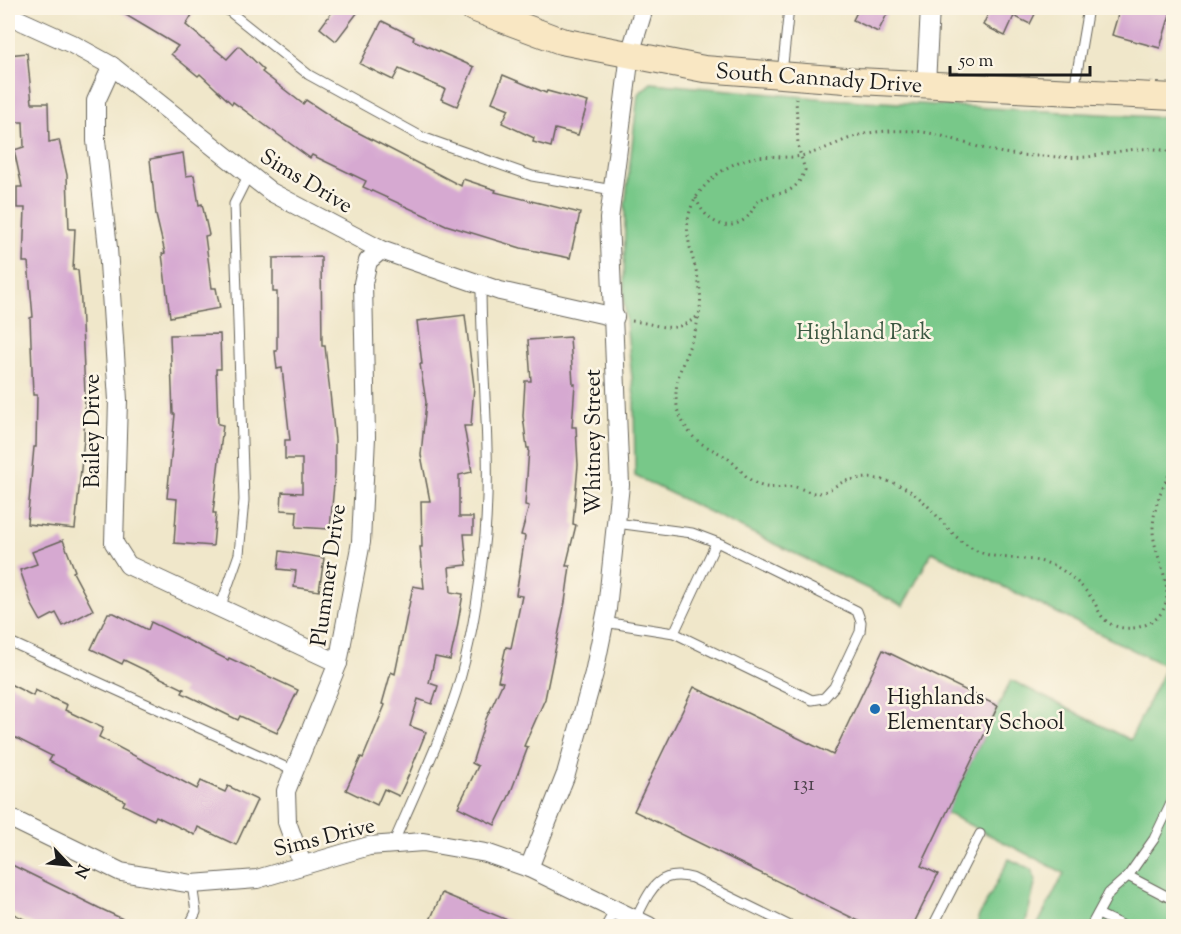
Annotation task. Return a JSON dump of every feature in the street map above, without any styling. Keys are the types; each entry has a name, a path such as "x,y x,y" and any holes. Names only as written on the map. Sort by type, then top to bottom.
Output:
{"street":[{"name":"Whitney Street","path":"530,868 566,774 594,673 604,622 620,485 624,319 609,219 630,54 644,8"},
{"path":"926,84 930,8"},
{"name":"South Cannady Drive","path":"483,9 561,41 704,69 1173,97"},
{"name":"Sims Drive","path":"8,15 72,44 112,66 272,192 381,250 500,291 624,319"},
{"name":"Bailey Drive","path":"112,66 96,101 96,141 108,248 118,400 114,543 128,565 338,663"},
{"name":"Plummer Drive","path":"302,864 287,822 286,791 338,663 361,542 366,437 363,283 368,261 381,250"},
{"name":"Sims Drive","path":"8,817 121,872 192,884 256,879 369,846 423,842 486,853 530,868 642,923"}],"lane":[{"path":"225,8 309,75 422,137 532,176 613,190"},
{"path":"782,75 789,8"},
{"path":"1074,92 1088,8"},
{"path":"220,608 239,554 244,500 234,204 249,174"},
{"path":"393,844 456,690 475,602 485,536 488,446 481,356 481,285"},
{"path":"604,622 674,633 812,700 824,698 834,687 860,632 861,622 857,611 716,543 692,533 616,523"},
{"path":"674,633 716,543"},
{"path":"8,641 294,771"},
{"path":"1091,927 1109,893 1128,876 1154,839 1173,797"},
{"path":"933,927 980,834"},
{"path":"642,923 649,893 661,880 676,874 692,878 790,927"},
{"path":"1128,876 1173,900"},
{"path":"189,927 196,912 192,884"},
{"path":"606,927 615,910"},
{"path":"1098,914 1124,927"}],"path":[{"path":"696,198 709,219 724,225 739,223 752,213 759,200 786,193 798,183 805,170 797,136 796,99"},
{"path":"1173,153 1161,149 1138,148 1083,157 1034,156 1001,153 918,131 899,131 860,135 801,156 759,156 747,160 713,177 696,198 687,225 687,241 701,293 696,333 676,380 676,399 682,420 691,434 703,445 726,457 747,478 762,486 776,489 793,487 816,494 861,478 881,479 900,484 930,507 945,528 962,543 996,558 1039,561 1068,574 1092,599 1103,618 1121,627 1132,628 1150,623 1167,603 1168,585 1155,546 1153,530 1157,498 1173,466"},
{"path":"624,319 672,329 685,326 699,315"}],"green space":[{"name":"Highland Park","path":"651,83 828,99 1173,118 1173,926 1037,926 1064,873 946,813 1011,680 1130,740 1166,666 932,552 903,606 635,476 634,397 624,302 625,206 638,94"},
{"path":"1009,859 1031,869 1036,880 1025,926 979,926 978,918"}],"building":[{"path":"114,8 196,8 186,25 227,59 239,46 264,70 262,72 303,104 306,100 334,120 461,186 463,179 496,190 495,192 580,213 570,258 521,248 446,225 363,187 366,181 312,155 310,158 233,102 232,104 200,74 198,76 171,54 178,46"},
{"path":"335,8 361,8 336,41 320,28"},
{"path":"859,8 890,8 878,32 853,20"},
{"path":"991,8 1038,8 1030,24 1014,16 1005,36 983,25"},
{"path":"1120,8 1172,8 1160,48 1112,35"},
{"path":"382,21 414,37 413,40 474,67 457,106 441,99 445,89 399,69 393,80 360,64"},
{"path":"27,53 32,103 48,103 49,142 59,140 67,175 69,229 75,229 73,270 78,270 85,393 84,439 75,529 27,524 34,447 36,447 37,395 33,395 30,318 33,317 28,262 23,262 25,208 17,208 17,187 22,187 14,150 24,147 23,122 8,122 8,55"},
{"path":"503,75 546,93 547,91 588,102 578,135 555,129 551,147 533,142 534,138 502,123 509,109 492,102"},
{"path":"183,153 186,176 194,175 199,205 202,204 209,235 205,236 212,288 216,288 220,308 170,317 162,254 165,253 156,215 150,159"},
{"path":"321,257 322,346 325,346 335,440 335,473 330,529 296,527 297,511 281,510 282,492 302,493 302,459 285,459 285,440 290,440 282,368 277,369 275,351 277,351 277,292 273,292 273,258"},
{"path":"465,315 474,386 471,426 464,426 472,472 459,475 459,517 473,517 473,534 464,534 467,565 449,567 451,592 463,594 457,628 450,660 435,657 429,683 438,686 432,704 418,699 410,726 426,732 410,772 399,796 384,789 377,805 346,790 361,757 363,758 385,705 382,704 391,672 395,674 413,586 424,588 420,547 422,547 421,501 430,501 421,455 426,402 417,321"},
{"path":"220,334 221,369 216,369 218,424 223,425 213,513 216,513 213,546 174,543 177,499 167,498 175,414 173,414 170,335"},
{"path":"570,337 573,384 575,384 572,427 576,427 578,465 573,524 576,525 566,566 570,566 565,602 545,699 524,746 528,747 510,794 495,825 458,807 478,766 472,763 486,719 503,682 498,681 506,647 511,648 522,596 516,595 525,536 521,535 529,506 525,505 529,448 527,448 523,416 525,381 531,381 528,340"},
{"path":"63,540 75,571 73,572 93,610 63,626 56,613 41,621 32,605 20,570 37,564 32,552"},
{"path":"280,551 324,558 319,591 294,587 296,571 278,569"},
{"path":"108,613 114,613 148,630 151,622 228,660 229,658 298,690 277,733 240,716 238,720 182,693 184,689 124,660 122,664 91,649"},
{"name":"Highlands Elementary School","path":"883,650 998,706 921,866 938,874 912,927 871,927 634,811 694,687 833,755"},
{"path":"8,683 33,696 35,690 67,705 65,710 103,728 99,737 197,789 201,781 225,792 228,786 257,800 236,845 198,827 195,835 156,816 154,820 123,805 125,801 49,761 52,756 8,734"},
{"path":"8,863 140,927 39,927 8,911"},
{"path":"442,893 522,926 522,927 427,927"}],"place":[{"name":"Highlands Elementary School","path":"875,709"}]}
